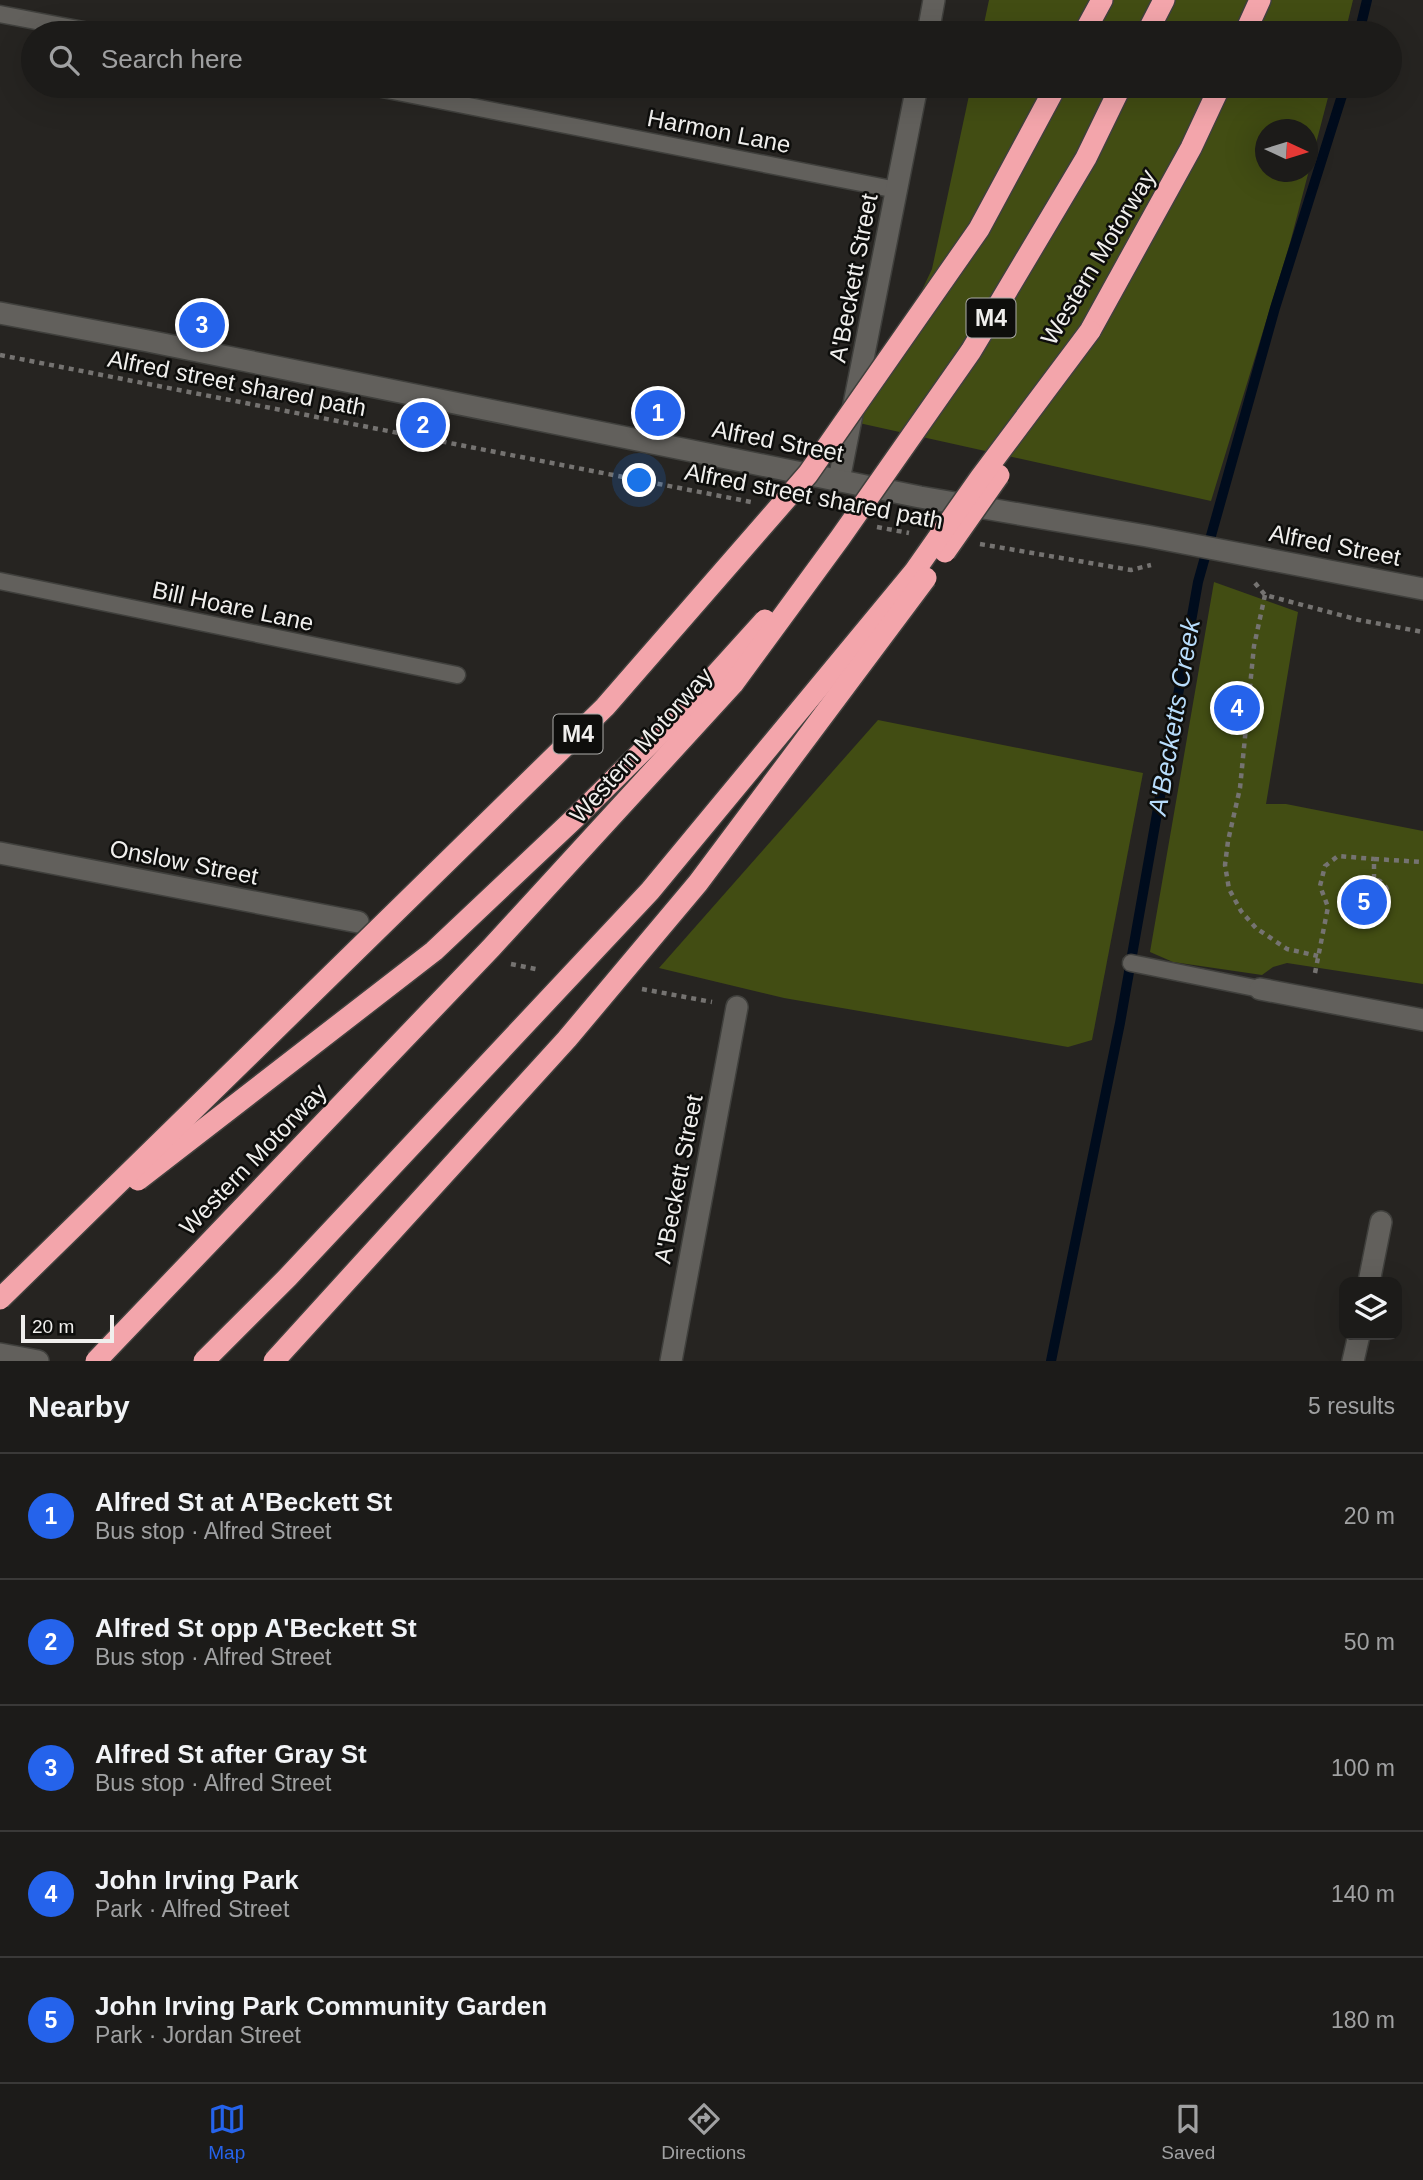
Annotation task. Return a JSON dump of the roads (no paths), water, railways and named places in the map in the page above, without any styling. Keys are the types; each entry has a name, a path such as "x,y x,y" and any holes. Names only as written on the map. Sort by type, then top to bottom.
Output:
{"highway":[{"path":"1091,21 1102,0"},
{"path":"1153,21 1164,0"},
{"path":"1250,21 1260,0"},
{"name":"M4","path":"0,1299 605,707 800,484 979,229 1050,98"},
{"name":"Western Motorway","path":"96,1361 491,948 733,684 840,538 971,351 1086,158 1115,98"},
{"name":"Western Motorway","path":"204,1361 288,1277 650,891 914,572 980,478 1090,331 1191,148 1214,98"},
{"path":"274,1361 567,1039 698,883 973,515 1021,444 1090,331"},
{"path":"0,1286 434,951 679,715 840,538"}],"street":[{"path":"930,21 934,0"},
{"name":"A'Beckett Street","path":"839,480 916,98"},
{"name":"Alfred Street","path":"0,313 933,499 1147,536 1423,589"},
{"name":"Onslow Street","path":"0,853 358,922"},
{"path":"1260,989 1423,1020"},
{"name":"A'Beckett Street","path":"671,1361 737,1007"},
{"path":"1370,1277 1381,1222"},
{"path":"1353,1361 1358,1340"},
{"path":"0,1354 38,1361"}],"lane":[{"path":"0,14 36,21"},
{"name":"Harmon Lane","path":"428,98 897,190"},
{"name":"Bill Hoare Lane","path":"0,582 457,675"},
{"path":"1131,963 1260,989"}],"waterway":[{"name":"A'Becketts Creek","path":"1362,21 1367,0"},
{"name":"A'Becketts Creek","path":"1051,1361 1120,1023 1198,582 1275,308 1341,98"}],"place":[{"name":"Alfred St after Gray St","path":"202,325"},
{"name":"Alfred St at A'Beckett St","path":"658,413"},
{"name":"Alfred St opp A'Beckett St","path":"423,425"},
{"name":"John Irving Park","path":"1237,708"},
{"name":"John Irving Park Community Garden","path":"1364,902"}]}
